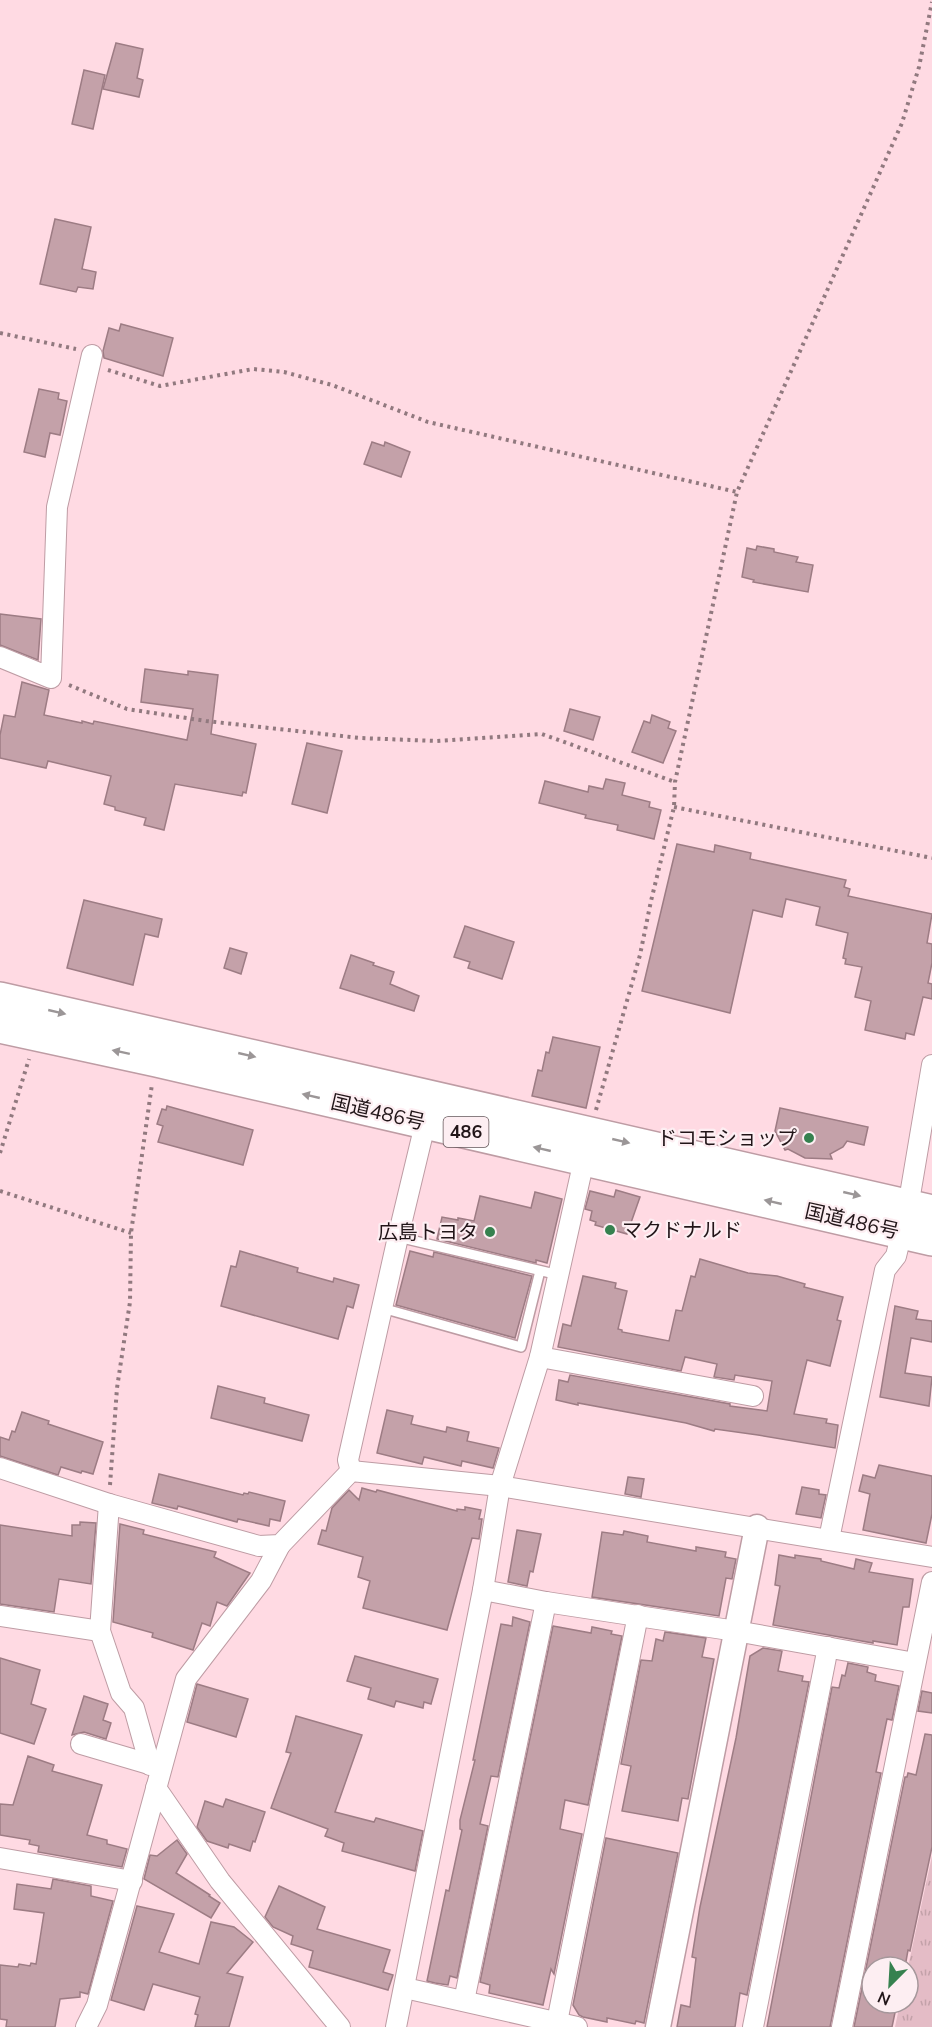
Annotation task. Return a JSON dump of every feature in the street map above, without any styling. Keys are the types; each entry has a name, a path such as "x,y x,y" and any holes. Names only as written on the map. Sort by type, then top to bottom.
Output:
{"highway":[{"name":"国道486号","path":"0,999 429,1110 919,1223"},
{"name":"国道486号","path":"0,1026 156,1060 429,1110"}],"street":[{"path":"0,657 51,678 58,501 92,356"},
{"path":"829,1539 885,1269 919,1223 932,1065"},
{"path":"351,1471 348,1460 429,1110"},
{"path":"396,2027 483,1590 500,1486 540,1357 549,1273 587,1146"},
{"path":"540,1357 753,1396"},
{"path":"0,1468 109,1504 259,1546 280,1545"},
{"path":"351,1471 500,1486 932,1557"},
{"path":"86,2027 97,2005 132,1881 156,1788 156,1766 186,1679 261,1581 280,1545 351,1471"},
{"path":"109,1504 100,1631 121,1694 134,1708 156,1766"},
{"path":"658,2027 757,1527"},
{"path":"842,2027 932,1582"},
{"path":"483,1590 915,1663"},
{"path":"464,2001 546,1602"},
{"path":"557,2022 638,1615"},
{"path":"0,1616 100,1631"},
{"path":"753,2027 828,1647"},
{"path":"81,1744 156,1766"},
{"path":"156,1788 220,1881 340,2027"},
{"path":"0,1858 132,1881"},
{"path":"405,1988 577,2027"}],"lane":[{"path":"382,1308 521,1347 549,1273 398,1237"}],"path":[{"path":"587,1146 640,955 674,807 675,782 737,492 902,123 919,67 932,2"},
{"path":"0,333 83,351 92,356 102,368 160,386 253,369 284,372 332,385 428,422 737,492"},
{"path":"51,678 127,709 206,722 360,738 436,741 542,734 675,782"},
{"path":"674,807 932,858"},
{"path":"0,1153 37,1034"},
{"path":"109,1504 117,1388 130,1302 131,1233 156,1060"},
{"path":"0,1191 131,1233"}],"green space":[{"path":"932,1856 932,2027 895,2027 898,2015 920,2015 920,1955 911,1955"}],"building":[{"path":"116,43 143,49 137,78 143,80 139,97 103,89"},
{"path":"84,70 105,75 93,129 72,124"},
{"path":"55,219 91,227 82,269 96,272 93,289 78,287 76,292 40,284"},
{"path":"121,324 173,338 163,376 104,358 103,351 109,328 119,331"},
{"path":"39,389 59,393 58,399 67,401 60,435 50,433 45,457 24,452"},
{"path":"372,442 384,446 385,442 410,452 401,477 364,464"},
{"path":"757,546 798,557 796,562 813,565 808,592 753,582 754,580 742,577 747,548 756,550"},
{"path":"0,614 41,619 38,660 0,645"},
{"path":"145,669 188,675 188,671 218,675 211,734 256,744 246,793 243,792 242,796 175,784 164,830 144,825 146,818 115,810 115,807 104,804 111,776 48,761 46,768 0,758 0,735 4,715 15,717 22,682 49,690 44,715 82,723 82,721 93,724 94,721 187,740 193,709 141,702"},
{"path":"570,709 600,717 593,740 564,731"},
{"path":"652,715 670,722 668,728 676,731 663,763 632,752 644,721 650,723"},
{"path":"307,743 342,751 327,813 292,804"},
{"path":"606,779 625,783 622,795 650,802 649,807 661,810 654,839 617,830 618,825 585,818 586,815 539,803 545,781 588,792 589,786 603,789"},
{"path":"677,844 714,852 715,845 751,853 750,859 846,880 844,887 850,889 848,896 932,914 927,943 932,944 932,963 928,983 932,984 932,999 923,997 914,1035 906,1033 905,1039 865,1030 871,1001 855,997 862,967 845,964 846,959 843,958 848,933 816,925 820,907 786,899 782,917 753,910 730,1013 642,991"},
{"path":"84,900 162,919 158,937 145,934 133,985 67,968"},
{"path":"465,926 514,942 502,979 468,968 470,962 454,957"},
{"path":"230,948 247,953 241,974 224,968"},
{"path":"351,955 394,972 390,984 419,996 414,1011 340,988"},
{"path":"553,1037 600,1047 586,1108 532,1096 538,1070 542,1071 546,1052 549,1053"},
{"path":"167,1106 253,1130 243,1165 158,1142 163,1126 157,1124 162,1109 166,1110"},
{"path":"780,1108 868,1127 864,1145 847,1141 843,1147 830,1154 832,1159 805,1158 788,1149 785,1150 775,1131"},
{"path":"616,1190 640,1197 627,1234 595,1225 596,1222 590,1220 592,1211 585,1209 590,1191 614,1197"},
{"path":"535,1192 562,1199 547,1263 536,1260 536,1263 437,1239 442,1217 474,1221 480,1196 531,1208"},
{"path":"240,1251 298,1268 297,1272 333,1282 334,1278 359,1285 353,1308 347,1306 338,1339 221,1306 231,1266 236,1267"},
{"path":"410,1251 433,1257 434,1252 532,1276 515,1338 396,1305"},
{"path":"700,1259 748,1273 777,1276 805,1284 804,1287 843,1297 837,1320 841,1321 830,1366 807,1360 794,1414 827,1419 826,1423 838,1425 835,1448 758,1435 715,1429 714,1431 686,1423 556,1400 559,1380 568,1382 570,1375 767,1411 772,1381 735,1375 734,1380 714,1377 717,1364 685,1357 681,1371 558,1347 563,1324 571,1326 583,1276 616,1283 615,1288 627,1291 618,1329 622,1332 669,1341 676,1310 682,1311 691,1276 695,1277"},
{"path":"895,1306 918,1311 916,1319 932,1321 932,1342 911,1338 905,1373 932,1377 929,1406 880,1397"},
{"path":"218,1386 265,1398 264,1403 309,1415 302,1441 211,1418"},
{"path":"387,1410 413,1416 411,1424 446,1432 447,1427 469,1432 467,1441 499,1448 493,1468 462,1461 461,1466 424,1457 422,1464 377,1453"},
{"path":"22,1412 49,1421 48,1424 103,1442 93,1474 61,1467 58,1475 0,1456 0,1437 9,1440 12,1431 15,1432"},
{"path":"879,1465 932,1476 932,1514 926,1543 863,1530 870,1494 859,1491 863,1475 875,1478"},
{"path":"159,1474 243,1495 249,1492 285,1501 280,1521 270,1519 269,1526 238,1519 237,1522 178,1506 177,1509 152,1503"},
{"path":"628,1477 644,1479 641,1497 625,1494"},
{"path":"802,1487 819,1490 819,1494 826,1495 821,1518 796,1514"},
{"path":"362,1488 457,1511 457,1509 465,1510 465,1507 481,1510 479,1539 472,1538 447,1630 363,1608 370,1581 358,1577 363,1557 318,1544 322,1530 326,1531 332,1508 349,1490 359,1500"},
{"path":"80,1522 96,1523 91,1584 59,1579 54,1612 0,1604 0,1525 72,1536 72,1525 80,1525"},
{"path":"120,1524 144,1530 143,1534 216,1552 214,1557 250,1573 227,1606 217,1602 210,1626 202,1623 193,1650 152,1637 153,1633 113,1622"},
{"path":"517,1530 541,1534 533,1572 530,1571 527,1586 508,1582"},
{"path":"624,1531 648,1536 647,1542 696,1551 696,1547 726,1552 725,1557 736,1559 732,1579 726,1578 719,1616 592,1597 602,1532 623,1535"},
{"path":"779,1555 821,1559 821,1561 854,1569 856,1559 872,1563 869,1572 913,1579 909,1607 903,1607 897,1645 873,1641 873,1643 773,1625 780,1586 775,1585"},
{"path":"513,1617 530,1622 498,1777 491,1776 480,1824 488,1826 457,1978 450,1976 448,1985 435,1983 427,1981 446,1890 449,1891 462,1830 460,1820 475,1760 473,1760 501,1624 512,1626"},
{"path":"553,1626 591,1633 592,1627 612,1631 611,1634 622,1636 588,1805 565,1800 560,1829 582,1834 554,1974 551,1969 543,2005 489,1993 490,1985 480,1982"},
{"path":"665,1632 706,1638 702,1657 714,1659 688,1799 682,1798 678,1821 622,1811 631,1766 621,1764 641,1660 652,1661 656,1639 663,1641"},
{"path":"763,1648 782,1651 778,1671 803,1676 802,1681 809,1682 747,1995 740,1993 735,2027 677,2027 681,2005 690,2007 696,1958 692,1957 700,1907 736,1738 750,1656"},
{"path":"355,1656 438,1679 431,1704 424,1702 423,1708 396,1701 394,1707 368,1699 371,1688 347,1681"},
{"path":"0,1658 40,1670 31,1704 46,1709 34,1744 0,1733"},
{"path":"848,1663 868,1667 867,1672 876,1675 875,1681 899,1686 892,1720 887,1719 876,1772 881,1773 830,2027 767,2027 832,1687 839,1688"},
{"path":"197,1684 248,1699 236,1737 187,1722"},
{"path":"922,1691 932,1693 932,1713 918,1711"},
{"path":"84,1696 108,1704 103,1720 111,1723 106,1739 84,1732 72,1735"},
{"path":"296,1716 362,1735 335,1812 374,1822 376,1818 423,1831 415,1871 342,1851 344,1843 325,1836 328,1829 271,1808 291,1753 286,1752"},
{"path":"925,1734 932,1735 932,1847 910,1951 908,1950 907,1955 869,1955 905,1777 908,1773 916,1775"},
{"path":"28,1756 54,1765 52,1771 102,1785 87,1835 107,1840 107,1844 127,1849 122,1867 38,1852 39,1846 29,1844 30,1840 0,1835 0,1804 13,1805"},
{"path":"226,1799 265,1812 250,1851 229,1844 228,1848 207,1841 197,1827 205,1801 223,1807"},
{"path":"606,1838 678,1853 644,2023 636,2021 635,2024 607,2018 607,2022 583,2017 573,2005"},
{"path":"177,1840 187,1854 176,1873 220,1903 211,1918 144,1879 150,1855 157,1856"},
{"path":"53,1879 91,1886 91,1896 113,1901 88,1994 80,1992 80,1997 60,1999 55,2027 6,2027 7,2020 0,2019 0,1965 18,1967 19,1964 30,1966 31,1963 36,1964 44,1913 14,1909 17,1884 51,1889"},
{"path":"279,1886 325,1907 317,1929 390,1950 383,1972 393,1975 388,1990 309,1967 313,1951 291,1944 293,1936 273,1927 265,1917"},
{"path":"137,1906 174,1914 159,1952 199,1964 211,1922 234,1927 253,1942 227,1973 243,1977 229,2027 195,2027 198,2015 195,2014 200,1997 153,1984 144,2010 111,2000"},
{"path":"860,1998 860,2015 894,2015 892,2027 854,2027"}],"place":[{"name":"ドコモショップ","path":"809,1138"},
{"name":"マクドナルド","path":"610,1230"},
{"name":"広島トヨタ","path":"490,1232"}]}
